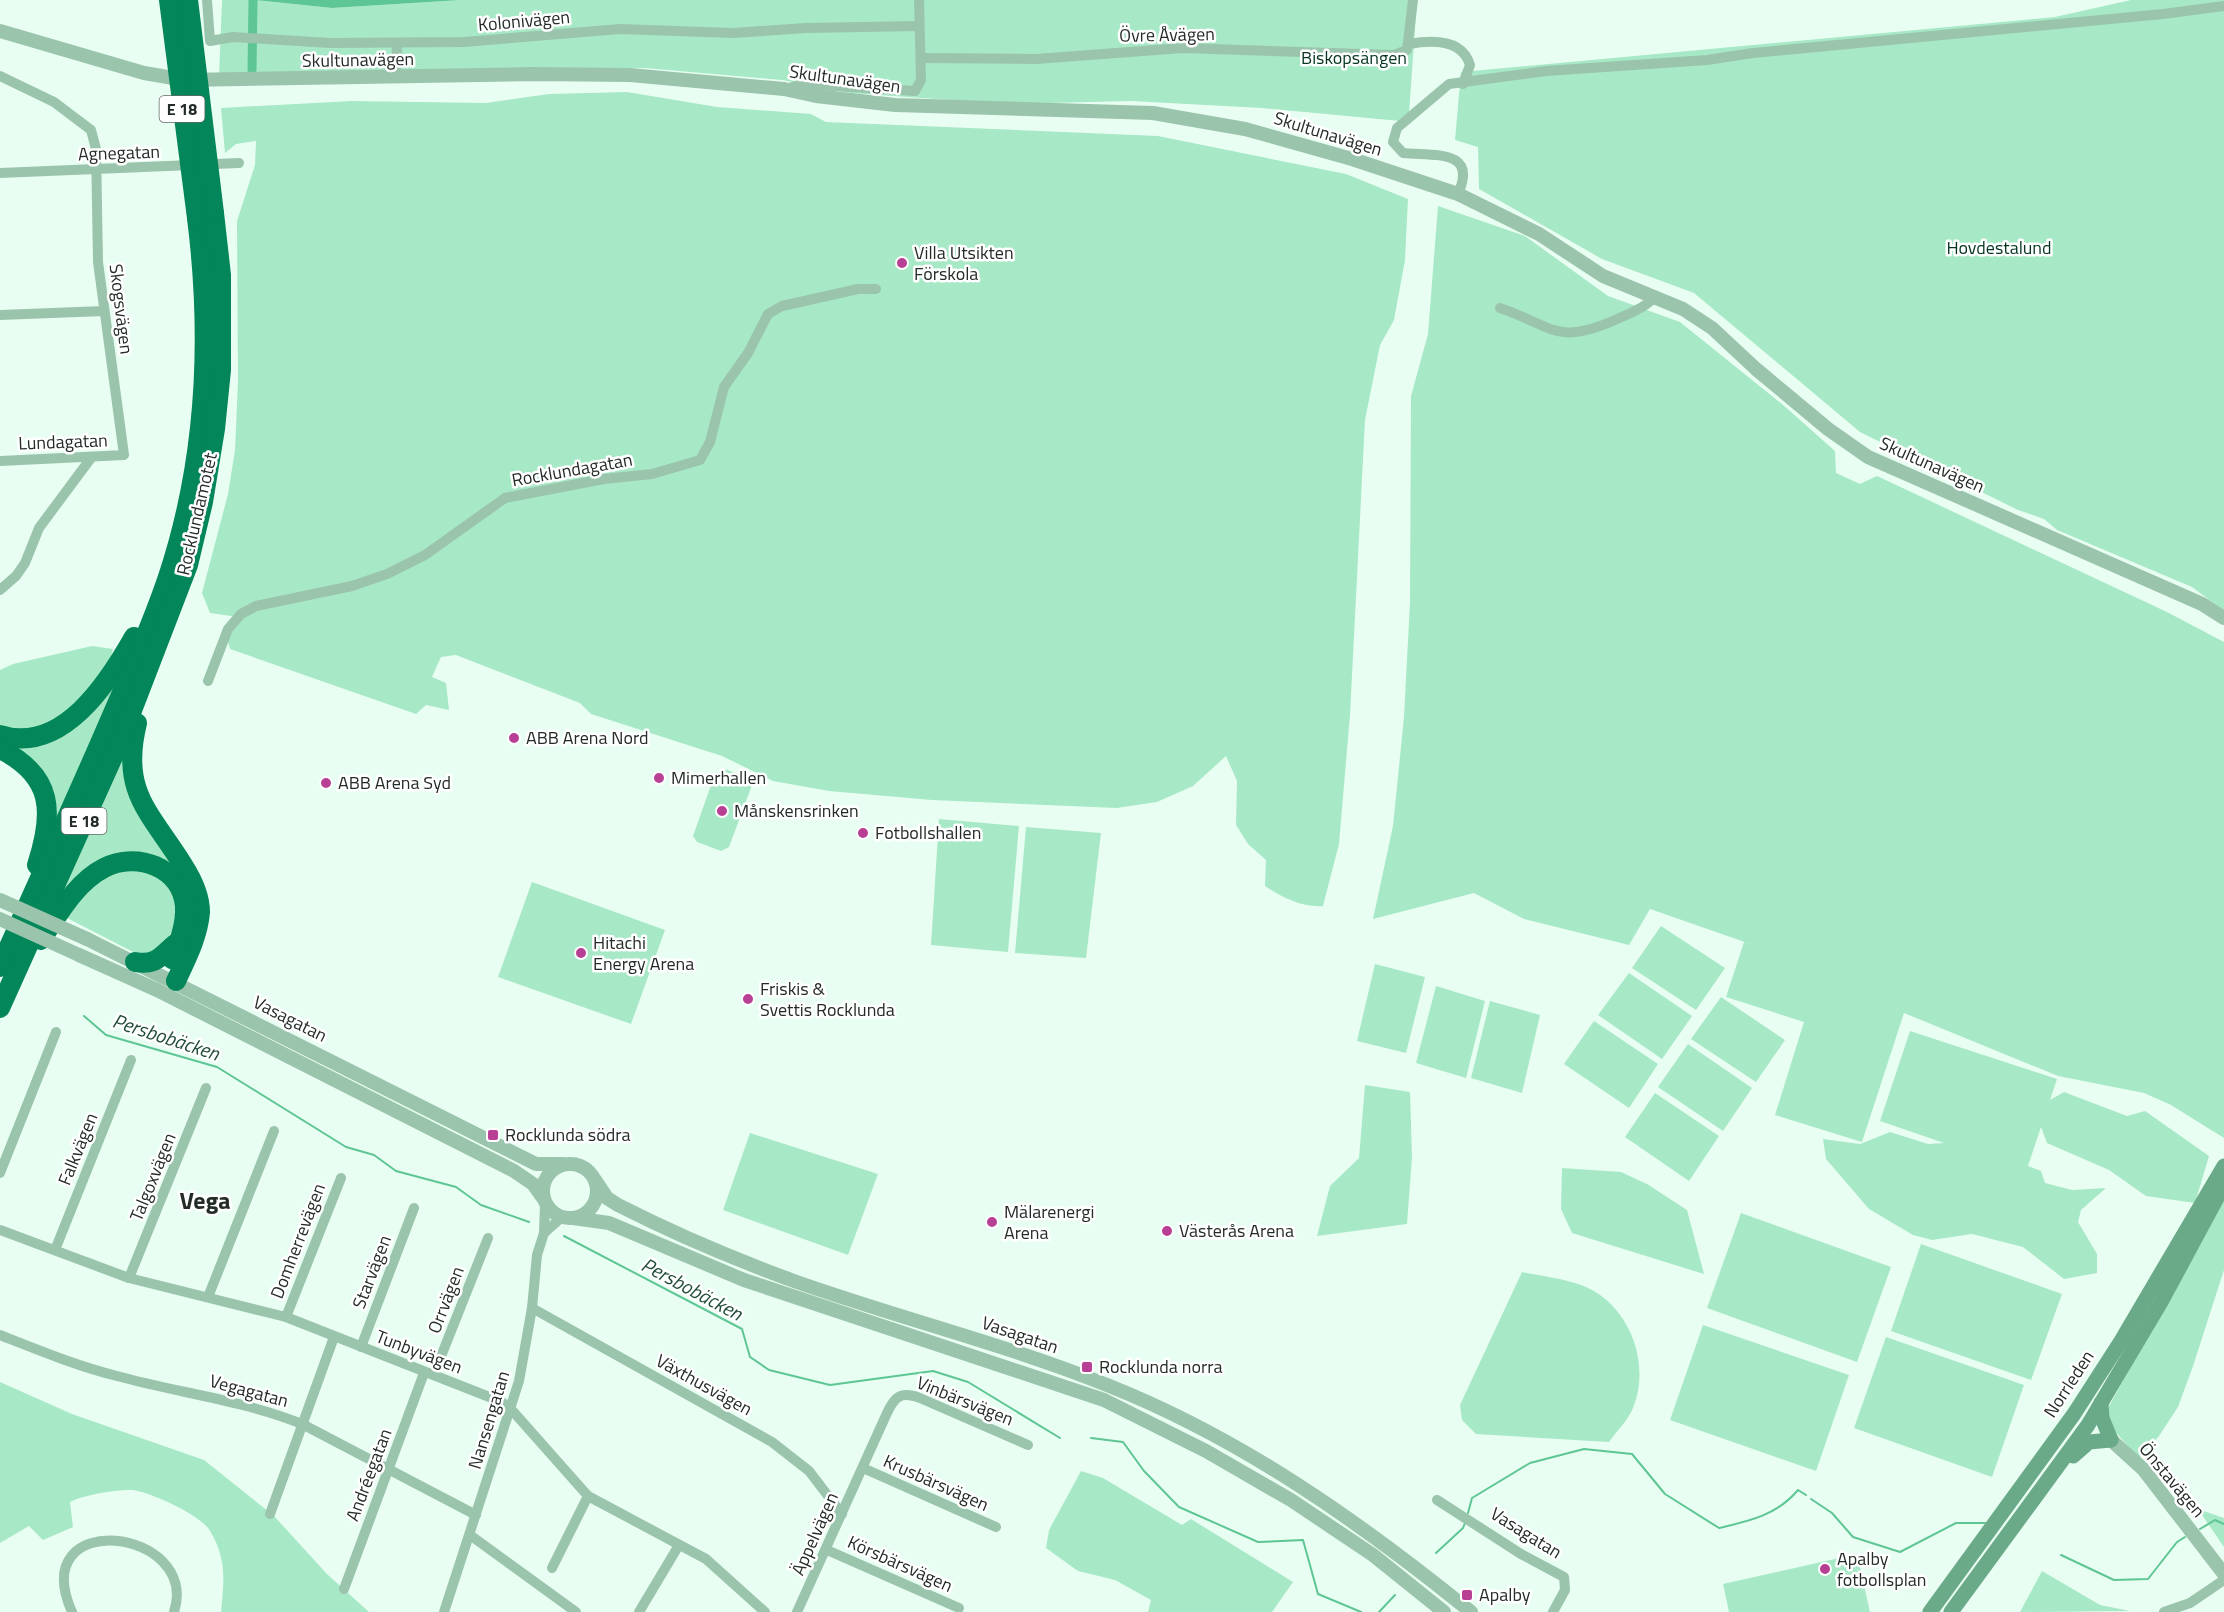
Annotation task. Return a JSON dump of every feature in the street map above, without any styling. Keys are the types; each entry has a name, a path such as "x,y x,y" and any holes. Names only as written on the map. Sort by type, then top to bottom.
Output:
{"highway":[{"name":"E 18","path":"169,0 205,216"},
{"name":"E 18","path":"13,939 150,642 190,491 200,431 206,310 205,216 188,0"},
{"name":"Rocklundamotet","path":"150,642 171,612 188,565 203,502 217,414 221,370 222,300 205,216"},
{"name":"E 18","path":"9,967 121,739 138,670 150,642"},
{"name":"E 18","path":"0,735 27,739 40,736 62,725 92,698 138,670"},
{"name":"E 18","path":"138,670 132,768 138,796 148,815 188,872 199,900 197,931 171,986"},
{"name":"E 18","path":"0,749 17,758 34,773 44,789 48,812 40,856 13,939 0,1008"},
{"name":"E 18","path":"9,967 32,954 61,911 85,883 106,867 126,861 139,861 159,867 180,887 185,909 171,986"},
{"path":"135,962 146,964 158,961 180,941"}],"main road":[{"name":"Norrleden","path":"1930,1612 2074,1414 2121,1341 2224,1166"},
{"name":"Norrleden","path":"1951,1612 2088,1425 2224,1185"},
{"path":"2101,1403 2102,1418 2111,1440"},
{"path":"2074,1414 2111,1440"},
{"path":"2055,1471 2065,1466 2077,1452 2089,1443 2111,1440"}],"street":[{"name":"Kolonivägen","path":"207,0 210,41 233,37 397,44 464,42 620,29 733,33 806,28 919,26"},
{"path":"786,89 802,84 915,92 921,80 919,0"},
{"path":"1413,0 1409,44 1434,40 1447,42 1464,52 1470,65 1463,84"},
{"path":"1458,194 1465,178 1465,171 1458,161 1444,156 1399,151 1392,136 1396,128 1449,84 1463,84 1546,71 1707,60 1753,53 2058,25 2224,6"},
{"name":"Skultunavägen","path":"0,31 167,78 206,81 590,74 786,89 895,105 1154,113 1290,140 1458,194 1539,234 1603,276 1683,309 1712,328 1756,369 1828,429 1868,457 2202,604 2224,618"},
{"path":"396,78 397,44"},
{"name":"Övre Åvägen","path":"921,58 1036,59 1183,48 1394,55 1403,54 1409,44"},
{"name":"Skogsvägen","path":"0,76 54,102 83,121 91,130 95,142 98,262 123,451"},
{"name":"Agnegatan","path":"0,174 239,164"},
{"name":"Rocklundagatan","path":"208,681 228,629 241,614 256,606 352,586 387,574 425,555 506,498 604,479 652,474 700,460 710,442 724,387 748,353 768,315 783,306 858,289 876,289"},
{"path":"1500,308 1545,328 1579,333 1637,310 1655,297"},
{"path":"0,315 104,311"},
{"name":"Lundagatan","path":"0,460 92,458 123,455 123,451"},
{"path":"0,590 16,576 25,563 39,528 92,458"},
{"name":"Vasagatan","path":"0,900 135,962 171,986 514,1171 533,1184 544,1201"},
{"name":"Vasagatan","path":"0,919 79,955 171,986 536,1164 563,1164"},
{"path":"0,1173 56,1032"},
{"name":"Falkvägen","path":"55,1250 131,1060"},
{"name":"Talgoxvägen","path":"129,1278 206,1088"},
{"path":"208,1297 274,1131"},
{"path":"544,1233 568,1218 585,1214 594,1205 597,1193 595,1180 582,1166 563,1164 546,1177 542,1188 544,1201 554,1213 568,1218"},
{"name":"Domherrevägen","path":"286,1317 341,1178"},
{"name":"Vasagatan","path":"595,1180 607,1198 618,1205 740,1260 1109,1386 1224,1441 1306,1489 1381,1539 1471,1612"},
{"name":"Nansengatan","path":"444,1612 511,1409 525,1353 537,1255 544,1233 544,1201"},
{"name":"Starvägen","path":"360,1347 414,1208"},
{"name":"Vasagatan","path":"568,1218 609,1223 744,1280 1104,1400 1206,1451 1291,1500 1373,1555 1444,1612"},
{"name":"Tunbyvägen","path":"0,1230 129,1278 286,1317 500,1402 511,1409 588,1496 706,1559 765,1612"},
{"name":"Orrvägen","path":"429,1373 488,1238"},
{"name":"Växthusvägen","path":"532,1308 772,1442 809,1471 842,1514"},
{"name":"Vegagatan","path":"0,1335 117,1377 249,1405 302,1424 476,1515"},
{"path":"270,1514 334,1336"},
{"name":"Andréegatan","path":"344,1589 389,1468 429,1373"},
{"name":"Vinbärsvägen","path":"863,1468 893,1400 906,1393 1029,1445"},
{"name":"Önstavägen","path":"2111,1440 2143,1469 2224,1575"},
{"name":"Äppelvägen","path":"797,1612 863,1468"},
{"name":"Krusbärsvägen","path":"863,1468 996,1527"},
{"path":"552,1568 588,1496"},
{"name":"Vasagatan","path":"1437,1500 1521,1554 1564,1577 1564,1590 1553,1612"},
{"path":"470,1535 576,1612"},
{"path":"72,1612 65,1588 68,1562 74,1554 90,1543 118,1539 141,1546 165,1566 175,1590 174,1612"},
{"path":"639,1612 679,1545"},
{"name":"Körsbärsvägen","path":"827,1550 959,1608"},
{"path":"2164,1612 2190,1603 2224,1580"}],"green space":[{"name":"Biskopsängen","path":"222,0 255,0 332,8 461,0 1417,0 1409,114 1400,121 1262,108 1131,101 1006,104 851,93 782,80 645,68 219,76"},
{"name":"Hovdestalund","path":"2131,0 2224,0 2224,611 2192,587 2057,530 2044,519 2018,510 1860,432 1694,293 1602,259 1479,189 1478,147 1455,140 1461,72 2055,17"},
{"path":"627,92 717,107 811,114 826,122 1158,136 1346,174 1408,199 1405,260 1394,320 1380,345 1365,420 1350,715 1339,844 1323,906 1292,901 1265,886 1266,860 1248,844 1236,825 1237,781 1226,756 1193,786 1157,802 1117,808 932,800 829,791 773,781 722,756 591,714 580,703 456,655 441,657 432,677 446,683 449,710 426,705 416,714 230,649 226,635 238,617 210,613 202,593 228,494 235,450 238,382 237,221 255,165 256,141 236,144 225,153 221,108 351,101 486,103 549,94"},
{"path":"1438,206 1525,236 1608,296 1680,322 1782,404 1835,451 1836,473 1860,484 1877,476 2167,612 2224,642 2224,1138 2171,1105 2144,1093 2058,1076 1904,1013 1862,1142 1775,1115 1804,1022 1726,997 1744,942 1759,947 1650,909 1629,945 1524,919 1474,893 1373,919 1393,826 1404,717 1410,602 1411,396 1428,334"},
{"path":"92,646 113,649 107,671 80,704 40,730 0,728 0,670 13,664"},
{"path":"113,683 116,686 50,843 52,804 48,781 32,763 0,740 19,745"},
{"path":"127,746 174,866 156,856 139,852 110,857 85,876 59,902"},
{"name":"Månskensrinken","path":"725,769 747,778 752,785 729,847 721,851 697,842 693,836 715,774"},
{"path":"939,819 1019,826 1008,952 931,945"},
{"path":"1026,827 1101,833 1086,958 1015,953"},
{"path":"141,867 164,878 176,902 174,928 160,952 141,956 67,918 82,897 97,882 127,869"},
{"name":"Hitachi Energy Arena","path":"532,882 665,930 631,1024 498,977"},
{"path":"1661,926 1725,968 1696,1010 1632,968"},
{"path":"1375,964 1425,977 1406,1053 1357,1041"},
{"path":"1629,973 1692,1016 1662,1059 1598,1015"},
{"path":"1436,986 1485,1001 1466,1078 1416,1063"},
{"path":"1721,997 1785,1040 1756,1082 1691,1039"},
{"path":"1490,1001 1540,1015 1522,1093 1471,1078"},
{"path":"1594,1021 1658,1064 1629,1108 1564,1064"},
{"path":"1910,1031 2057,1079 2050,1100 2064,1092 2127,1116 2145,1111 2209,1156 2195,1203 2146,1196 2109,1170 2047,1143 2041,1127 2028,1166 2041,1171 2045,1183 2072,1190 2106,1188 2081,1210 2078,1222 2097,1254 2097,1273 2064,1279 2023,1247 1972,1234 1932,1240 1913,1235 1869,1209 1826,1159 1823,1139 1860,1144 1890,1132 1928,1144 1944,1143 1880,1121"},
{"path":"1688,1044 1752,1088 1723,1131 1658,1087"},
{"path":"1365,1085 1410,1092 1412,1157 1407,1224 1317,1236 1330,1186 1359,1158"},
{"path":"1655,1093 1719,1136 1689,1181 1625,1137"},
{"path":"750,1133 878,1174 848,1255 723,1210"},
{"path":"1562,1168 1621,1172 1647,1184 1687,1210 1704,1274 1572,1233 1561,1209"},
{"path":"2224,1200 2224,1270 2193,1366 2178,1407 2159,1436 2139,1458 2108,1424 2109,1406"},
{"path":"1741,1213 1891,1267 1857,1362 1707,1308"},
{"path":"1921,1244 2062,1294 2031,1380 1891,1331"},
{"path":"1522,1272 1574,1283 1598,1293 1612,1305 1632,1336 1640,1372 1638,1390 1631,1412 1609,1442 1476,1434 1462,1420 1460,1405"},
{"path":"1703,1325 1849,1375 1816,1471 1670,1420"},
{"path":"1886,1337 2024,1385 1992,1477 1854,1428"},
{"path":"0,1382 72,1414 204,1460 274,1516 327,1574 369,1612 221,1612 222,1561 210,1531 187,1512 152,1495 133,1490 101,1493 70,1502 73,1527 43,1540 29,1526 0,1543"},
{"path":"1081,1471 1103,1478 1182,1525 1191,1519 1293,1582 1272,1612 1148,1612 1151,1600 1115,1580 1078,1571 1046,1548 1049,1530"},
{"path":"2198,1509 2224,1518 2224,1547"},
{"name":"Apalby fotbollsplan","path":"1857,1554 1870,1612 1729,1612 1723,1584"},
{"path":"2042,1571 2100,1605 2130,1611 2020,1612"}],"shaded area":[{"path":"255,0 461,0 332,8"}],"waterway":[{"path":"252,70 253,0"},
{"name":"Persbobäcken","path":"84,1016 106,1035 217,1067 346,1147 374,1155 396,1171 456,1187 481,1205 529,1222"},
{"name":"Persbobäcken","path":"564,1236 742,1329 750,1357 769,1370 830,1385 933,1371 968,1382 1060,1438"},
{"name":"Persbobäcken","path":"1091,1438 1123,1442 1144,1471 1179,1507 1258,1542 1303,1540 1318,1594 1361,1612"},
{"name":"Persbobäcken","path":"1468,1513 1472,1498 1530,1463 1584,1449 1632,1454 1665,1494 1719,1528 1762,1516 1781,1506 1798,1490 1806,1495"},
{"name":"Persbobäcken","path":"1811,1499 1832,1513 1853,1537 1900,1552 1956,1523 1985,1523"},
{"path":"2200,1529 2215,1520 2224,1524"},
{"name":"Persbobäcken","path":"1436,1553 1463,1528 1465,1523"},
{"name":"Persbobäcken","path":"2061,1555 2114,1580 2148,1579 2177,1542 2185,1537"},
{"name":"Persbobäcken","path":"1379,1612 1395,1595"}],"place":[{"name":"Villa Utsikten Förskola","path":"902,263"},
{"name":"ABB Arena Nord","path":"514,738"},
{"name":"Mimerhallen","path":"659,778"},
{"name":"ABB Arena Syd","path":"326,783"},
{"name":"Månskensrinken","path":"722,811"},
{"name":"Fotbollshallen","path":"863,833"},
{"name":"Hitachi Energy Arena","path":"581,953"},
{"name":"Friskis & Svettis Rocklunda","path":"748,999"},
{"name":"Rocklunda södra","path":"493,1135"},
{"name":"Mälarenergi Arena","path":"992,1222"},
{"name":"Västerås Arena","path":"1167,1231"},
{"name":"Rocklunda norra","path":"1087,1367"},
{"name":"Apalby fotbollsplan","path":"1825,1569"},
{"name":"Apalby","path":"1467,1595"}],"district":[{"name":"Vega","path":"205,1201"}]}
